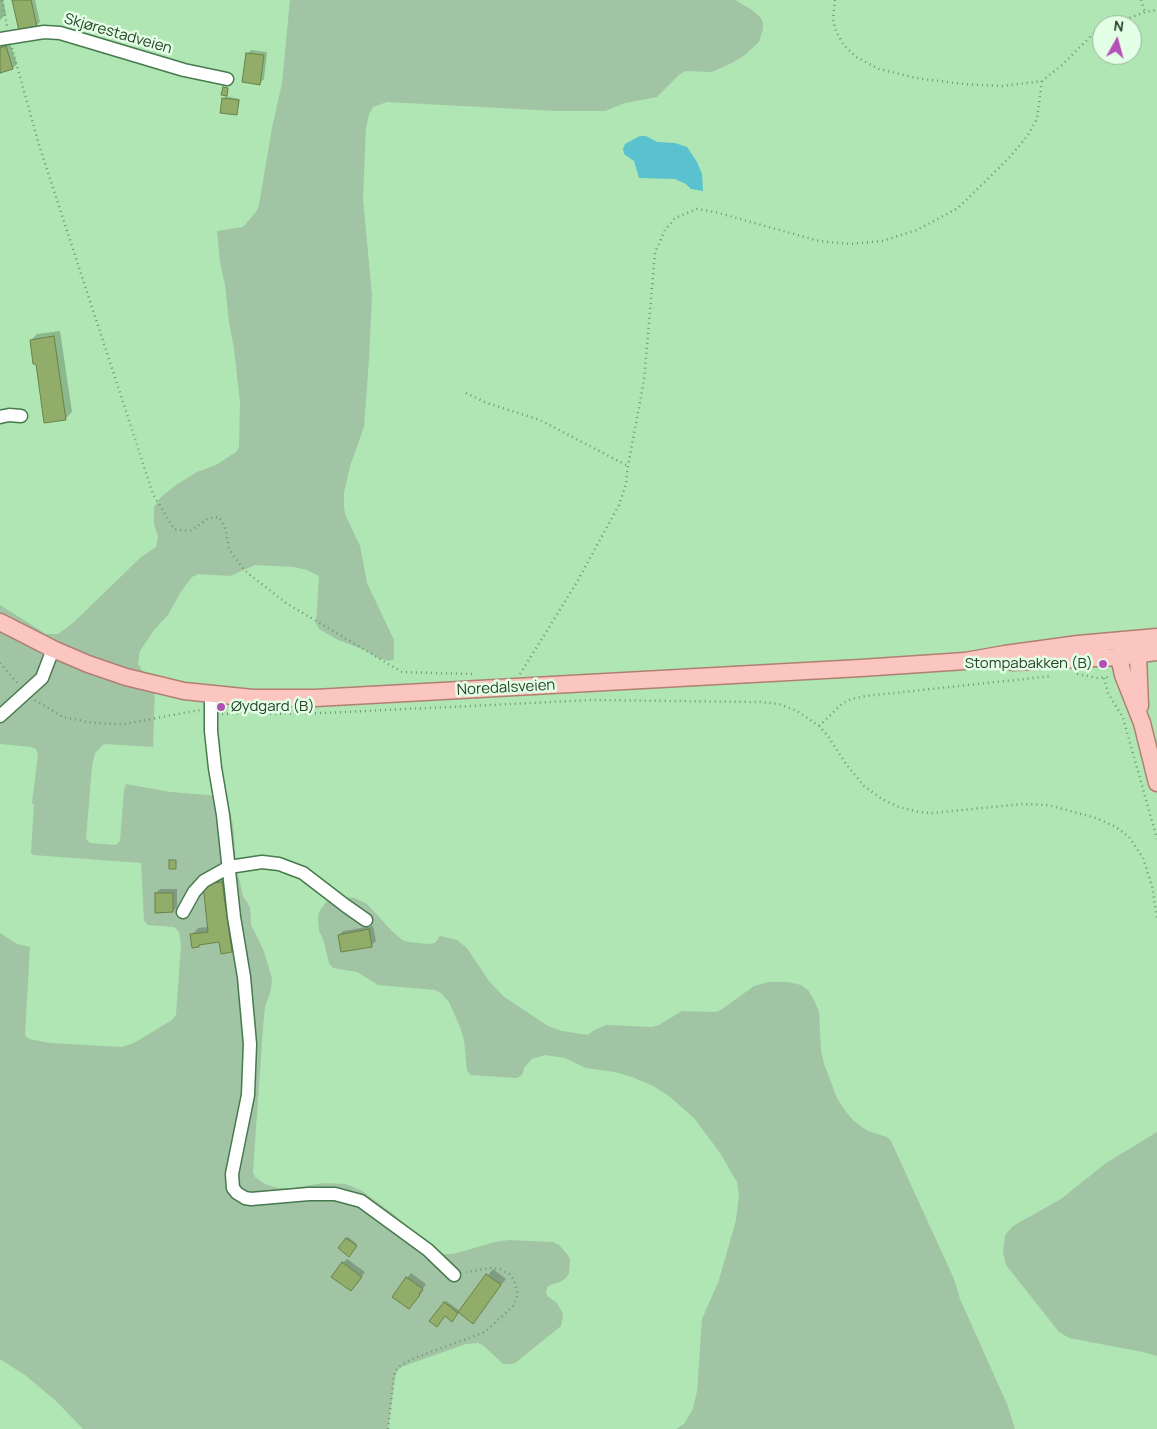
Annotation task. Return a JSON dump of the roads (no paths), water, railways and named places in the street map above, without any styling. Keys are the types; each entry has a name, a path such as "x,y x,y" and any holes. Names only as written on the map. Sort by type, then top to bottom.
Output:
{"main road":[{"name":"Noredalsveien","path":"0,622 53,650 126,677 167,688 211,695 253,698 315,698 965,661 1069,645 1157,637"},
{"path":"1142,723 1138,655 1126,641 1119,657 1123,675 1142,723 1157,783"},
{"name":"Noredalsveien","path":"965,661 1007,662 1119,657 1157,652"}],"lane":[{"name":"Skjørestadveien","path":"4,38 44,32 60,33 184,70 227,79"},
{"path":"0,417 9,414 21,416"},
{"path":"0,716 42,678 53,650"},
{"path":"211,695 211,731 215,768 245,986 250,1044 248,1095 232,1174 233,1188 245,1198 251,1199 309,1194 335,1194 361,1201 420,1244 454,1275"},
{"path":"183,912 194,892 204,881 229,867 262,862 294,868 303,873 366,920"}],"water":[{"path":"640,136 646,136 657,142 675,143 687,147 702,174 703,191 691,189 686,184 675,179 639,178 634,161 624,154 623,149 625,144"}],"place":[{"name":"Stompabakken (B)","path":"1103,664"},
{"name":"Øydgard (B)","path":"221,707"}]}
